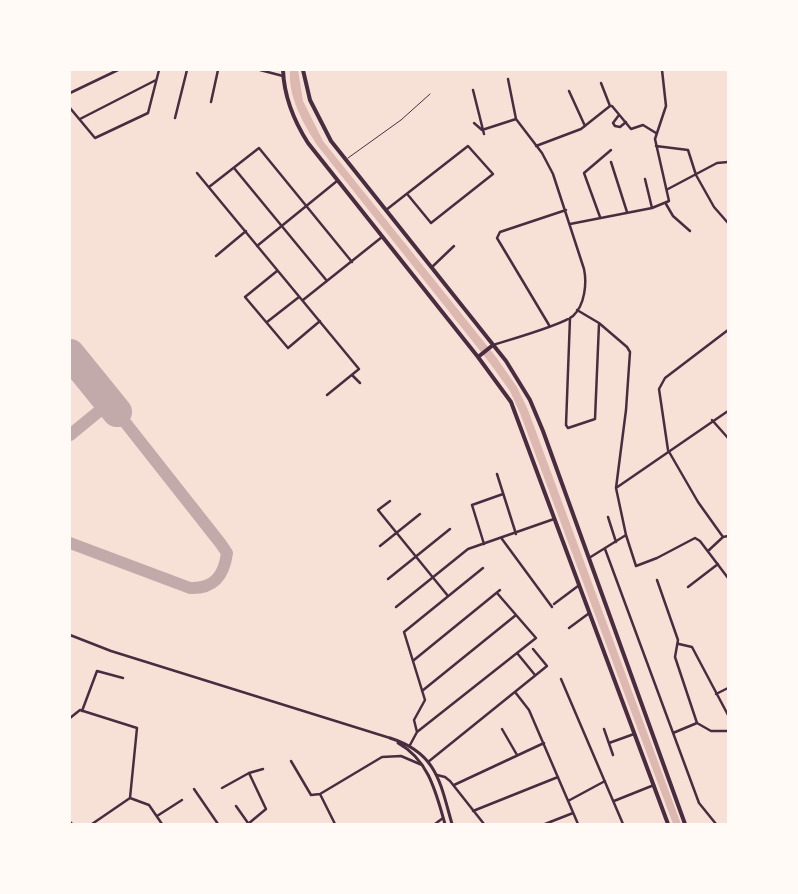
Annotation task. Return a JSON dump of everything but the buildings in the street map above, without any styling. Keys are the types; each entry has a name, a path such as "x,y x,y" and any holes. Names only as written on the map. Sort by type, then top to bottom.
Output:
{"main road":[{"path":"283,70 297,126 337,181 480,355 510,402 668,824"},
{"path":"304,70 307,92 316,115 331,141 432,267 517,378 536,413 685,824"},
{"path":"480,355 492,346"}],"street":[{"path":"70,94 118,70"},
{"path":"70,108 95,138 148,113 159,70"},
{"path":"175,118 187,70"},
{"path":"211,102 218,70"},
{"path":"260,70 283,76"},
{"path":"570,224 652,208 669,202 668,188 656,146 656,133 666,106 662,70"},
{"path":"492,346 570,318 577,310 582,299 585,275 566,210 553,174 536,146 516,119 508,79"},
{"path":"79,119 156,80"},
{"path":"601,83 610,106 632,129 643,125 656,133"},
{"path":"473,90 484,134"},
{"path":"570,91 585,127"},
{"path":"536,146 585,127 610,106"},
{"path":"620,115 614,119 613,123 615,126 620,127 626,122"},
{"path":"482,130 516,119"},
{"path":"474,123 482,130"},
{"path":"386,210 408,195 468,146 493,174 431,223 408,195"},
{"path":"656,146 688,150 696,175 714,207 728,223"},
{"path":"209,187 259,148 352,262"},
{"path":"600,217 584,173 611,150"},
{"path":"611,162 626,212"},
{"path":"668,188 717,163 728,162"},
{"path":"234,168 327,281"},
{"path":"197,173 359,369 327,396"},
{"path":"645,178 652,208"},
{"path":"257,246 337,181"},
{"path":"666,204 673,216 690,231"},
{"path":"550,326 497,238 500,232 566,210"},
{"path":"724,218 728,215"},
{"path":"216,256 246,231"},
{"path":"303,300 382,237"},
{"path":"432,267 454,246"},
{"path":"277,271 245,297 288,348 320,321"},
{"path":"267,322 300,296"},
{"path":"577,310 598,322 627,347 630,352 626,410 616,488 626,535 636,566 657,558 695,538 708,551 728,578"},
{"path":"570,318 566,425 568,428 596,419 598,322"},
{"path":"722,537 698,502 668,450 661,384 728,330"},
{"path":"352,374 360,383"},
{"path":"616,488 668,450 728,411"},
{"path":"712,420 728,438"},
{"path":"497,474 516,534"},
{"path":"484,544 472,505 503,494"},
{"path":"390,500 378,510 448,596"},
{"path":"380,546 420,514"},
{"path":"608,517 616,542"},
{"path":"396,607 468,549 516,534 554,519"},
{"path":"388,579 450,529"},
{"path":"588,559 626,535"},
{"path":"708,551 722,537 728,536"},
{"path":"502,538 552,607"},
{"path":"605,549 699,803 716,824"},
{"path":"688,588 718,564"},
{"path":"417,732 414,722 424,703 414,660 404,632 483,568"},
{"path":"657,580 679,644 675,657 697,723 711,731 728,730"},
{"path":"554,604 578,586"},
{"path":"410,745 417,732 536,638 516,616 499,592 414,660"},
{"path":"569,628 588,614"},
{"path":"422,692 516,616"},
{"path":"70,635 111,651 410,745 428,762 436,774 452,824"},
{"path":"679,644 692,647 728,715"},
{"path":"428,762 547,666 533,649"},
{"path":"517,653 535,675"},
{"path":"82,711 97,671 123,678"},
{"path":"561,679 624,824"},
{"path":"716,694 728,688"},
{"path":"514,692 529,710 578,824"},
{"path":"70,718 80,710 137,728 130,798 92,824"},
{"path":"673,732 697,723"},
{"path":"502,729 517,755"},
{"path":"604,729 614,755"},
{"path":"609,743 634,734"},
{"path":"390,738 407,747 424,766 445,824"},
{"path":"454,785 544,742"},
{"path":"291,761 311,795 320,794 382,757 401,756 424,766"},
{"path":"222,788 249,773 263,768"},
{"path":"236,806 248,824 266,809 249,773"},
{"path":"429,776 436,774 445,777 454,785 484,824"},
{"path":"474,811 558,777"},
{"path":"568,801 605,780"},
{"path":"614,801 654,785"},
{"path":"194,789 218,824"},
{"path":"320,794 335,824"},
{"path":"130,798 149,805 162,824"},
{"path":"157,816 182,800"},
{"path":"546,824 573,813"},
{"path":"435,824 443,818"}],"lane":[{"path":"346,159 401,120 430,94"}],"shaded area":[{"path":"290,70 298,70 303,101 323,141 496,357 517,387 528,410 681,824 673,824 520,413 510,391 317,145 302,119 294,100 291,90"}],"taxiway":[{"path":"70,435 109,403"},
{"path":"70,543 190,588 205,586 216,580 226,561 227,553 221,544 117,412"}],"runway":[{"path":"70,354 117,412"}]}
